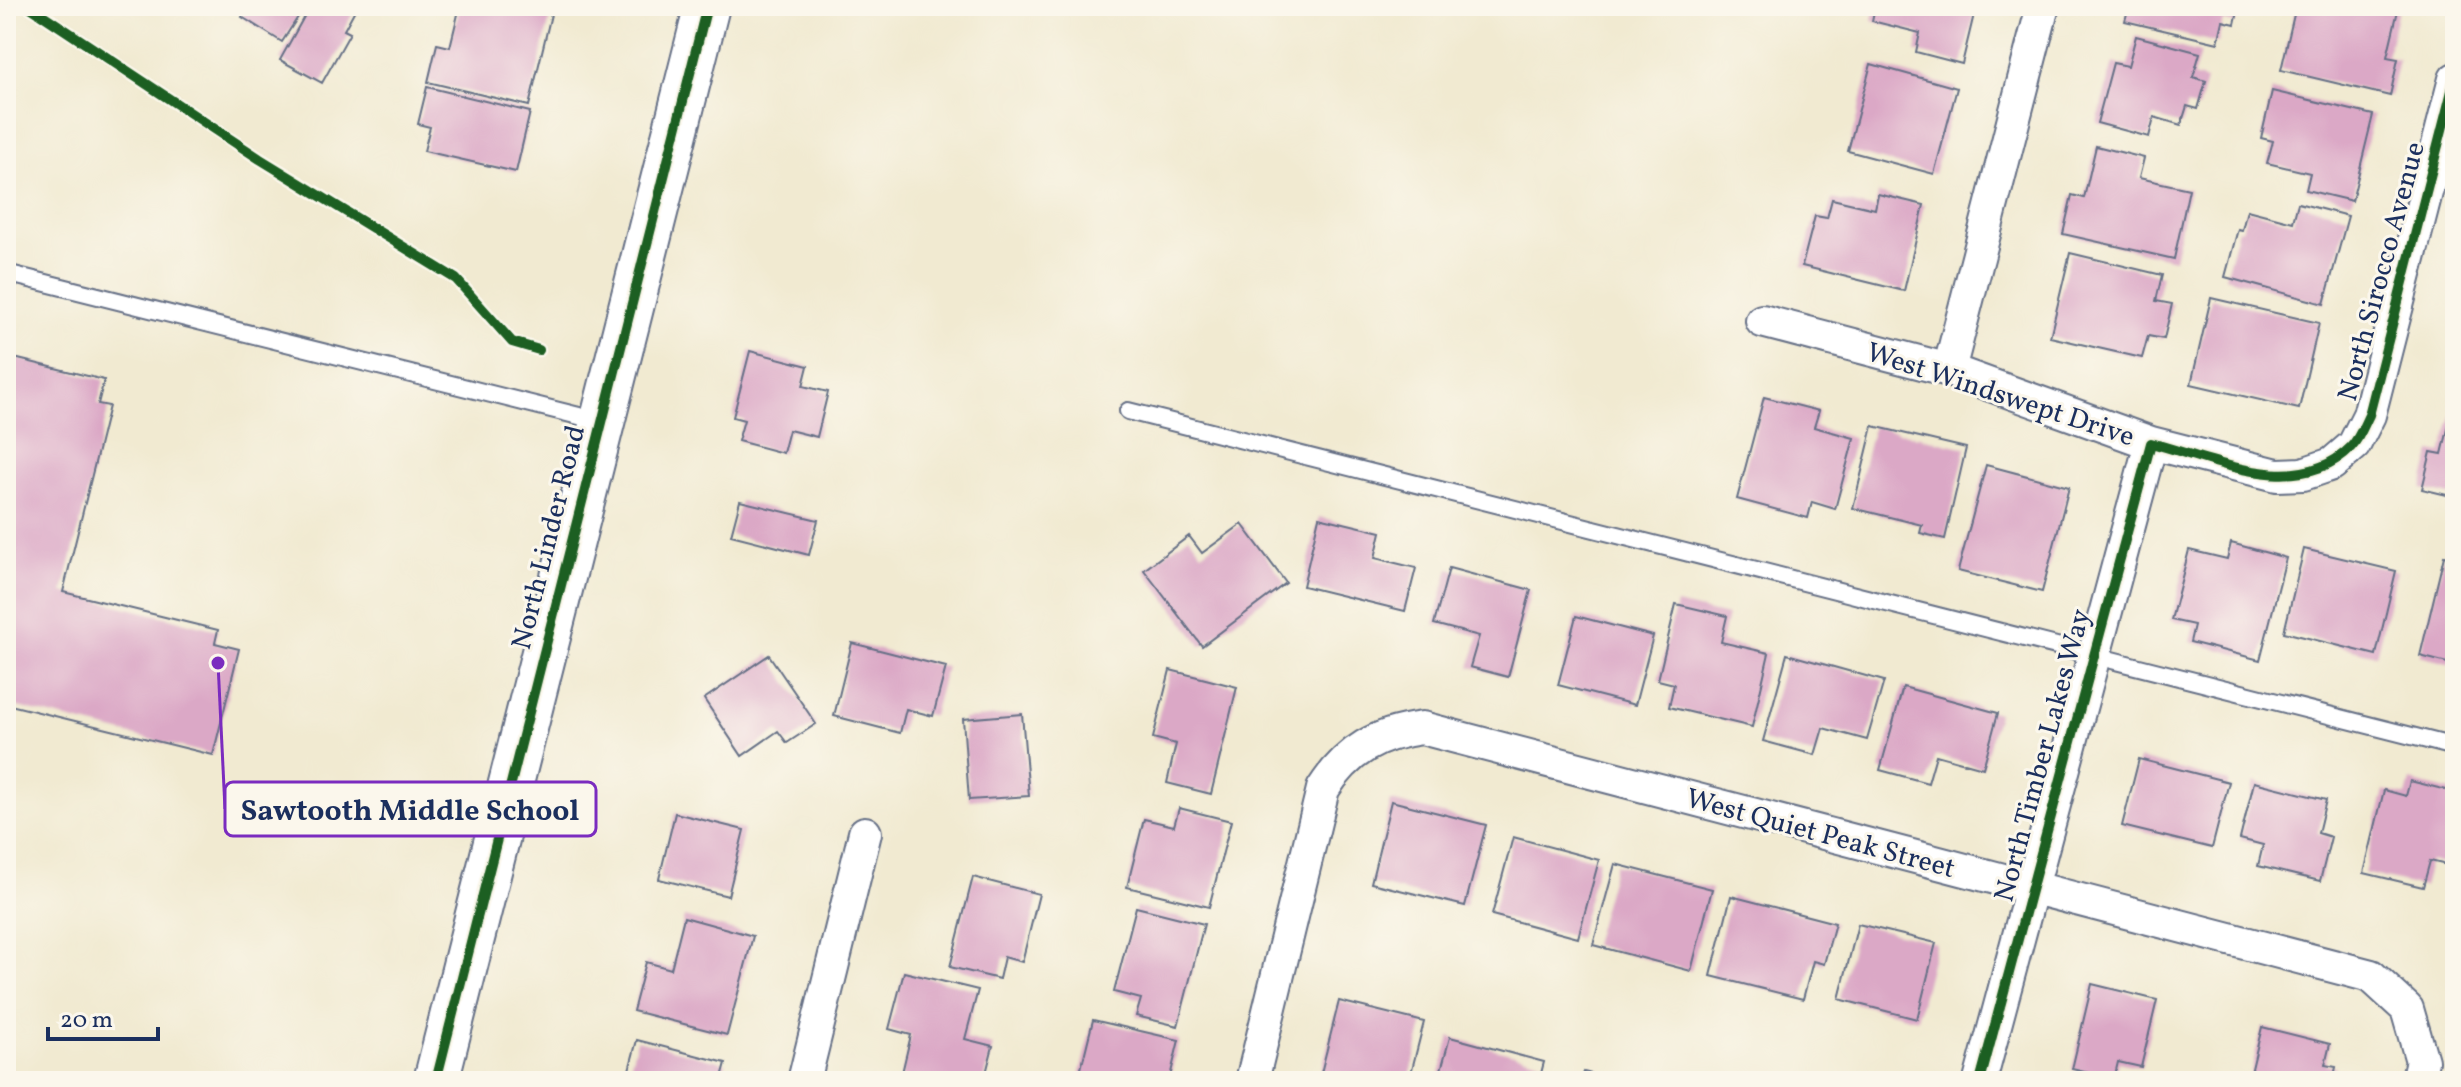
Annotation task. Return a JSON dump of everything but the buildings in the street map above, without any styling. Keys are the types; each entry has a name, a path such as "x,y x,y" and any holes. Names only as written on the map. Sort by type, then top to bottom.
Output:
{"main road":[{"name":"North Linder Road","path":"436,1081 707,6"}],"street":[{"path":"1949,370 2043,6"},
{"name":"North Sirocco Avenue","path":"2332,464 2354,445 2369,415 2455,79"},
{"name":"West Windswept Drive","path":"1762,321 1949,370 2151,443 2277,475 2303,474 2332,464"},
{"name":"North Timber Lakes Way","path":"1980,1081 2151,443"},
{"name":"West Quiet Peak Street","path":"1252,1081 1323,789 1338,766 1363,744 1391,732 1422,728 2371,976 2407,1009 2422,1061 2417,1081"},
{"path":"804,1081 865,833"}],"lane":[{"path":"6,273 601,422"},
{"path":"1128,411 2455,747"}],"cycle path":[{"path":"29,6 260,159 456,279 512,342 539,350"},
{"path":"436,1081 707,6"},
{"path":"1980,1081 2151,443 2228,466 2281,474 2306,471 2330,463 2354,444 2369,415 2455,79"}],"place":[{"name":"Sawtooth Middle School","path":"218,663"}]}
